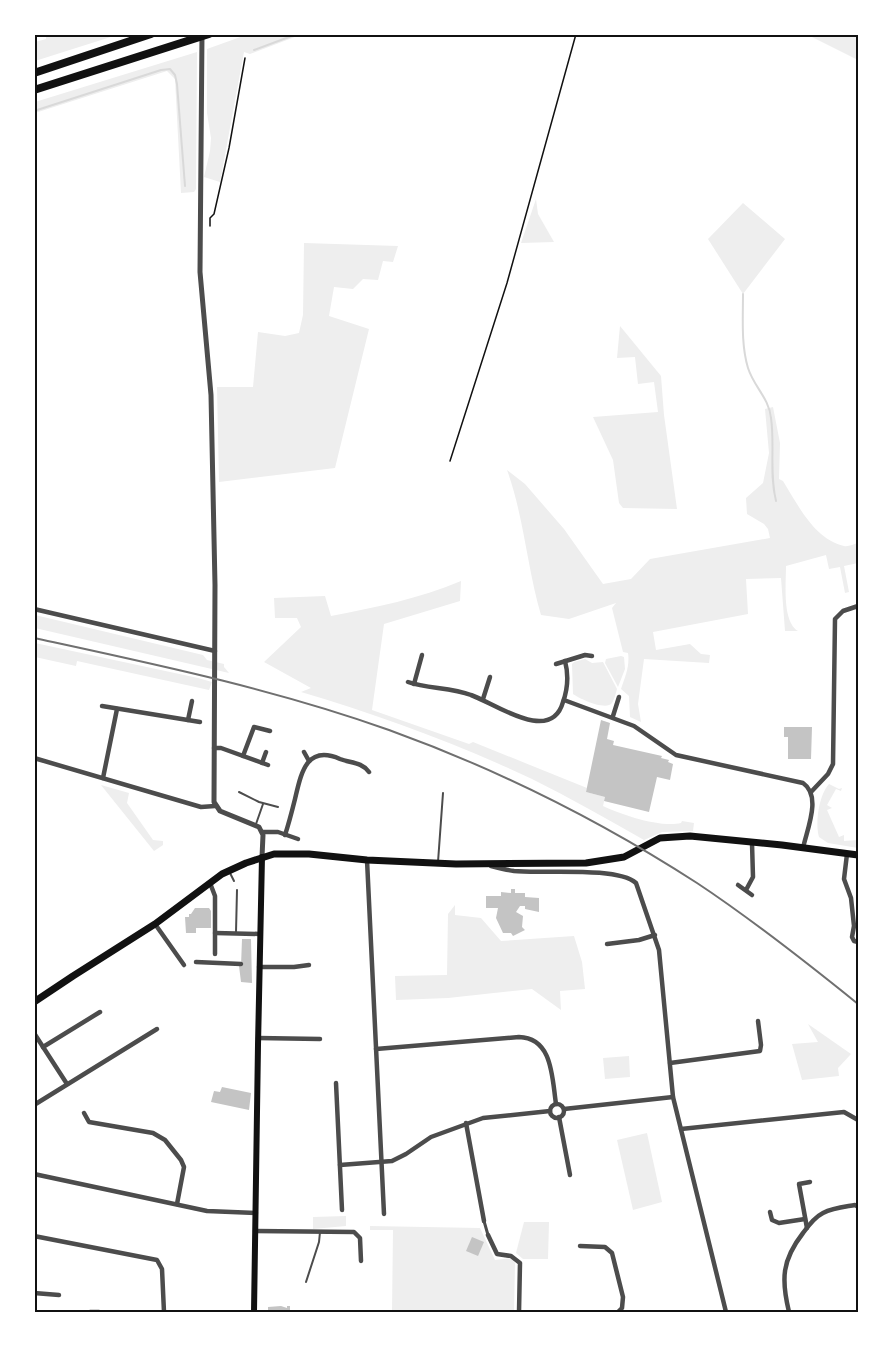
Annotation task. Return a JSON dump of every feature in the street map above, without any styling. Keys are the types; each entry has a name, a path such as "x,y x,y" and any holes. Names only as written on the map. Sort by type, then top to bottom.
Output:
{"highway":[{"path":"34,73 151,34"},
{"path":"34,90 209,34"}],"main road":[{"path":"34,1002 155,924 229,870 262,857 323,853 367,860 438,863 586,863 624,857 660,838 690,836 858,855"},
{"path":"254,1312 262,857"}],"street":[{"path":"202,34 200,272 211,395 215,806"},
{"path":"811,792 828,774 833,764 835,620 843,610 858,606"},
{"path":"34,609 215,651"},
{"path":"414,684 422,655"},
{"path":"556,664 592,656"},
{"path":"408,682 424,687 469,694 521,718 536,722 555,715 562,707 568,676 565,661"},
{"path":"483,699 490,677"},
{"path":"613,716 619,697"},
{"path":"564,700 613,716 640,729 676,755 798,781 807,786 813,800 803,848"},
{"path":"188,720 192,701"},
{"path":"102,706 200,722"},
{"path":"103,778 117,709"},
{"path":"243,756 254,727 270,731"},
{"path":"214,748 268,765"},
{"path":"262,763 266,752"},
{"path":"304,752 309,761"},
{"path":"285,835 301,772 309,761 319,756 330,755 359,764 369,772"},
{"path":"34,758 201,807 215,806 222,812 256,824 262,832 262,857"},
{"path":"262,832 273,831 298,839"},
{"path":"746,890 753,877 752,843"},
{"path":"847,854 844,879 852,906 854,926 852,937 858,942"},
{"path":"367,860 384,1214"},
{"path":"484,864 514,871 580,871 622,877 631,879 637,886 661,958 674,1097 726,1312"},
{"path":"210,883 215,896 214,954"},
{"path":"738,885 752,895"},
{"path":"155,924 184,965"},
{"path":"215,933 260,933"},
{"path":"607,944 639,940 655,935"},
{"path":"196,962 241,964"},
{"path":"251,965 294,967 309,965"},
{"path":"43,1047 100,1012"},
{"path":"670,1063 760,1051 758,1021"},
{"path":"34,1105 157,1029"},
{"path":"34,1033 68,1084"},
{"path":"376,1049 519,1036 531,1038 541,1045 547,1055 556,1104"},
{"path":"258,1038 320,1039"},
{"path":"336,1083 342,1210"},
{"path":"564,1109 674,1097"},
{"path":"556,1104 561,1105 564,1109"},
{"path":"550,1111 556,1104"},
{"path":"550,1111 553,1116 559,1117 563,1115 564,1109"},
{"path":"340,1165 382,1163 402,1157 431,1137 466,1123 499,1116 550,1111"},
{"path":"681,1129 844,1112 858,1120"},
{"path":"84,1113 89,1122 153,1133 165,1140 184,1167 177,1204"},
{"path":"559,1117 570,1175"},
{"path":"466,1123 488,1235 497,1254 511,1256 519,1263 519,1312"},
{"path":"34,1174 216,1212 256,1213"},
{"path":"790,1186 810,1182"},
{"path":"799,1184 807,1228"},
{"path":"789,1312 783,1276 787,1258 807,1228 821,1214 839,1208 855,1205 858,1207"},
{"path":"770,1212 772,1220 779,1223 805,1219"},
{"path":"255,1232 358,1234 361,1261"},
{"path":"34,1236 156,1260 162,1269 164,1312"},
{"path":"580,1246 605,1247 612,1253 623,1297 622,1308 618,1312"},
{"path":"34,1293 59,1295"},
{"path":"90,1312 99,1312"}],"lane":[{"path":"239,792 278,807"},
{"path":"438,863 443,794"},
{"path":"256,824 263,803"},
{"path":"229,870 234,881"},
{"path":"236,933 237,890"},
{"path":"306,1282 320,1232"}],"path":[{"path":"450,461 507,283 576,34"},
{"path":"210,226 222,180 245,58"}],"shaded area":[{"path":"46,34 117,35 35,61 35,42 46,39"},
{"path":"246,35 300,35 250,54 244,52 220,182 204,177 211,138 207,113 207,49"},
{"path":"808,35 858,35 858,60"},
{"path":"197,52 196,189 194,192 181,193 175,79 167,71 35,113 35,102"},
{"path":"536,199 538,214 554,242 521,243"},
{"path":"743,203 785,239 743,294 708,239"},
{"path":"304,243 398,246 393,262 383,261 378,280 363,279 353,289 334,287 329,316 369,329 335,468 219,482 217,387 253,387 258,332 285,336 299,333 303,315"},
{"path":"620,326 661,376 677,509 623,508 619,503 613,460 593,417 658,412 654,382 638,384 635,357 617,358"},
{"path":"773,407 780,443 779,479 783,481 815,529 833,542 844,546 858,543 858,563 844,566 849,592 845,593 840,567 829,569 826,555 786,566 787,611 789,619 798,631 785,631 781,578 746,579 748,614 653,632 656,650 690,644 701,654 710,655 709,663 644,659 638,704 641,722 630,717 629,696 621,689 627,671 628,653 623,652 612,608 616,603 569,619 541,615 518,506 507,470 525,484 564,529 603,584 631,579 650,559 770,538 764,524 747,514 746,498 763,483 769,453 765,409"},
{"path":"461,581 460,601 384,624 372,710 469,744 473,742 587,788 586,792 605,797 603,806 620,813 663,824 681,823 682,821 694,823 693,831 662,832 644,840 546,786 504,766 389,720 301,692 311,688 264,662 301,627 297,618 275,618 274,598 325,596 331,616 413,598"},
{"path":"35,615 203,655 207,660 224,664 229,673 35,628"},
{"path":"35,643 212,682 209,690 77,661 76,666 35,657"},
{"path":"624,657 625,669 618,687 605,663 606,659"},
{"path":"585,659 592,663 603,662 617,689 613,702 609,705 593,703 573,694 572,664"},
{"path":"829,784 839,789 842,788 841,791 836,789 827,805 832,808 827,810 839,837 844,835 844,841 858,840 858,848 828,843 819,837 817,824 819,809"},
{"path":"101,785 129,793 127,803 153,840 163,841 163,845 154,851"},
{"path":"455,905 455,915 481,918 501,941 574,936 582,962 585,989 560,991 561,1010 532,989 448,998 396,1000 395,976 447,975 448,914"},
{"path":"808,1024 851,1054 838,1068 839,1076 802,1080 792,1044 818,1042"},
{"path":"629,1056 630,1077 605,1079 603,1058"},
{"path":"647,1133 662,1202 633,1210 617,1140"},
{"path":"346,1216 346,1226 313,1229 313,1217"},
{"path":"524,1222 549,1222 548,1259 523,1259 516,1253"},
{"path":"370,1226 480,1228 495,1260 512,1258 515,1263 514,1312 392,1312 393,1230 370,1230"}],"building":[{"path":"601,720 610,723 607,739 614,741 613,745 662,756 661,758 673,764 670,780 657,777 649,812 604,801 605,797 586,792"},
{"path":"784,727 812,727 811,759 788,759 788,737 784,737"},
{"path":"511,889 515,889 515,893 525,893 525,897 539,898 539,912 520,906 516,912 523,916 522,927 525,930 513,936 511,933 503,933 496,918 498,908 486,908 486,896 501,896 501,892 511,893"},
{"path":"195,908 209,908 211,928 196,928 196,933 186,933 185,917 189,917"},
{"path":"242,939 251,939 252,983 241,982 239,966 241,966"},
{"path":"222,1087 251,1093 249,1110 211,1102 214,1091 220,1092"},
{"path":"472,1237 484,1242 478,1256 466,1251"},
{"path":"290,1306 290,1312 268,1312 268,1307 287,1308"}],"waterway":[{"path":"254,50 297,34"},
{"path":"34,111 170,69 175,75 177,84 185,186"},
{"path":"743,294 744,350 748,368 770,411 776,501"}],"railway":[{"path":"34,638 213,678 346,715 429,745 509,779 624,838 697,883 799,957 858,1004"}]}
